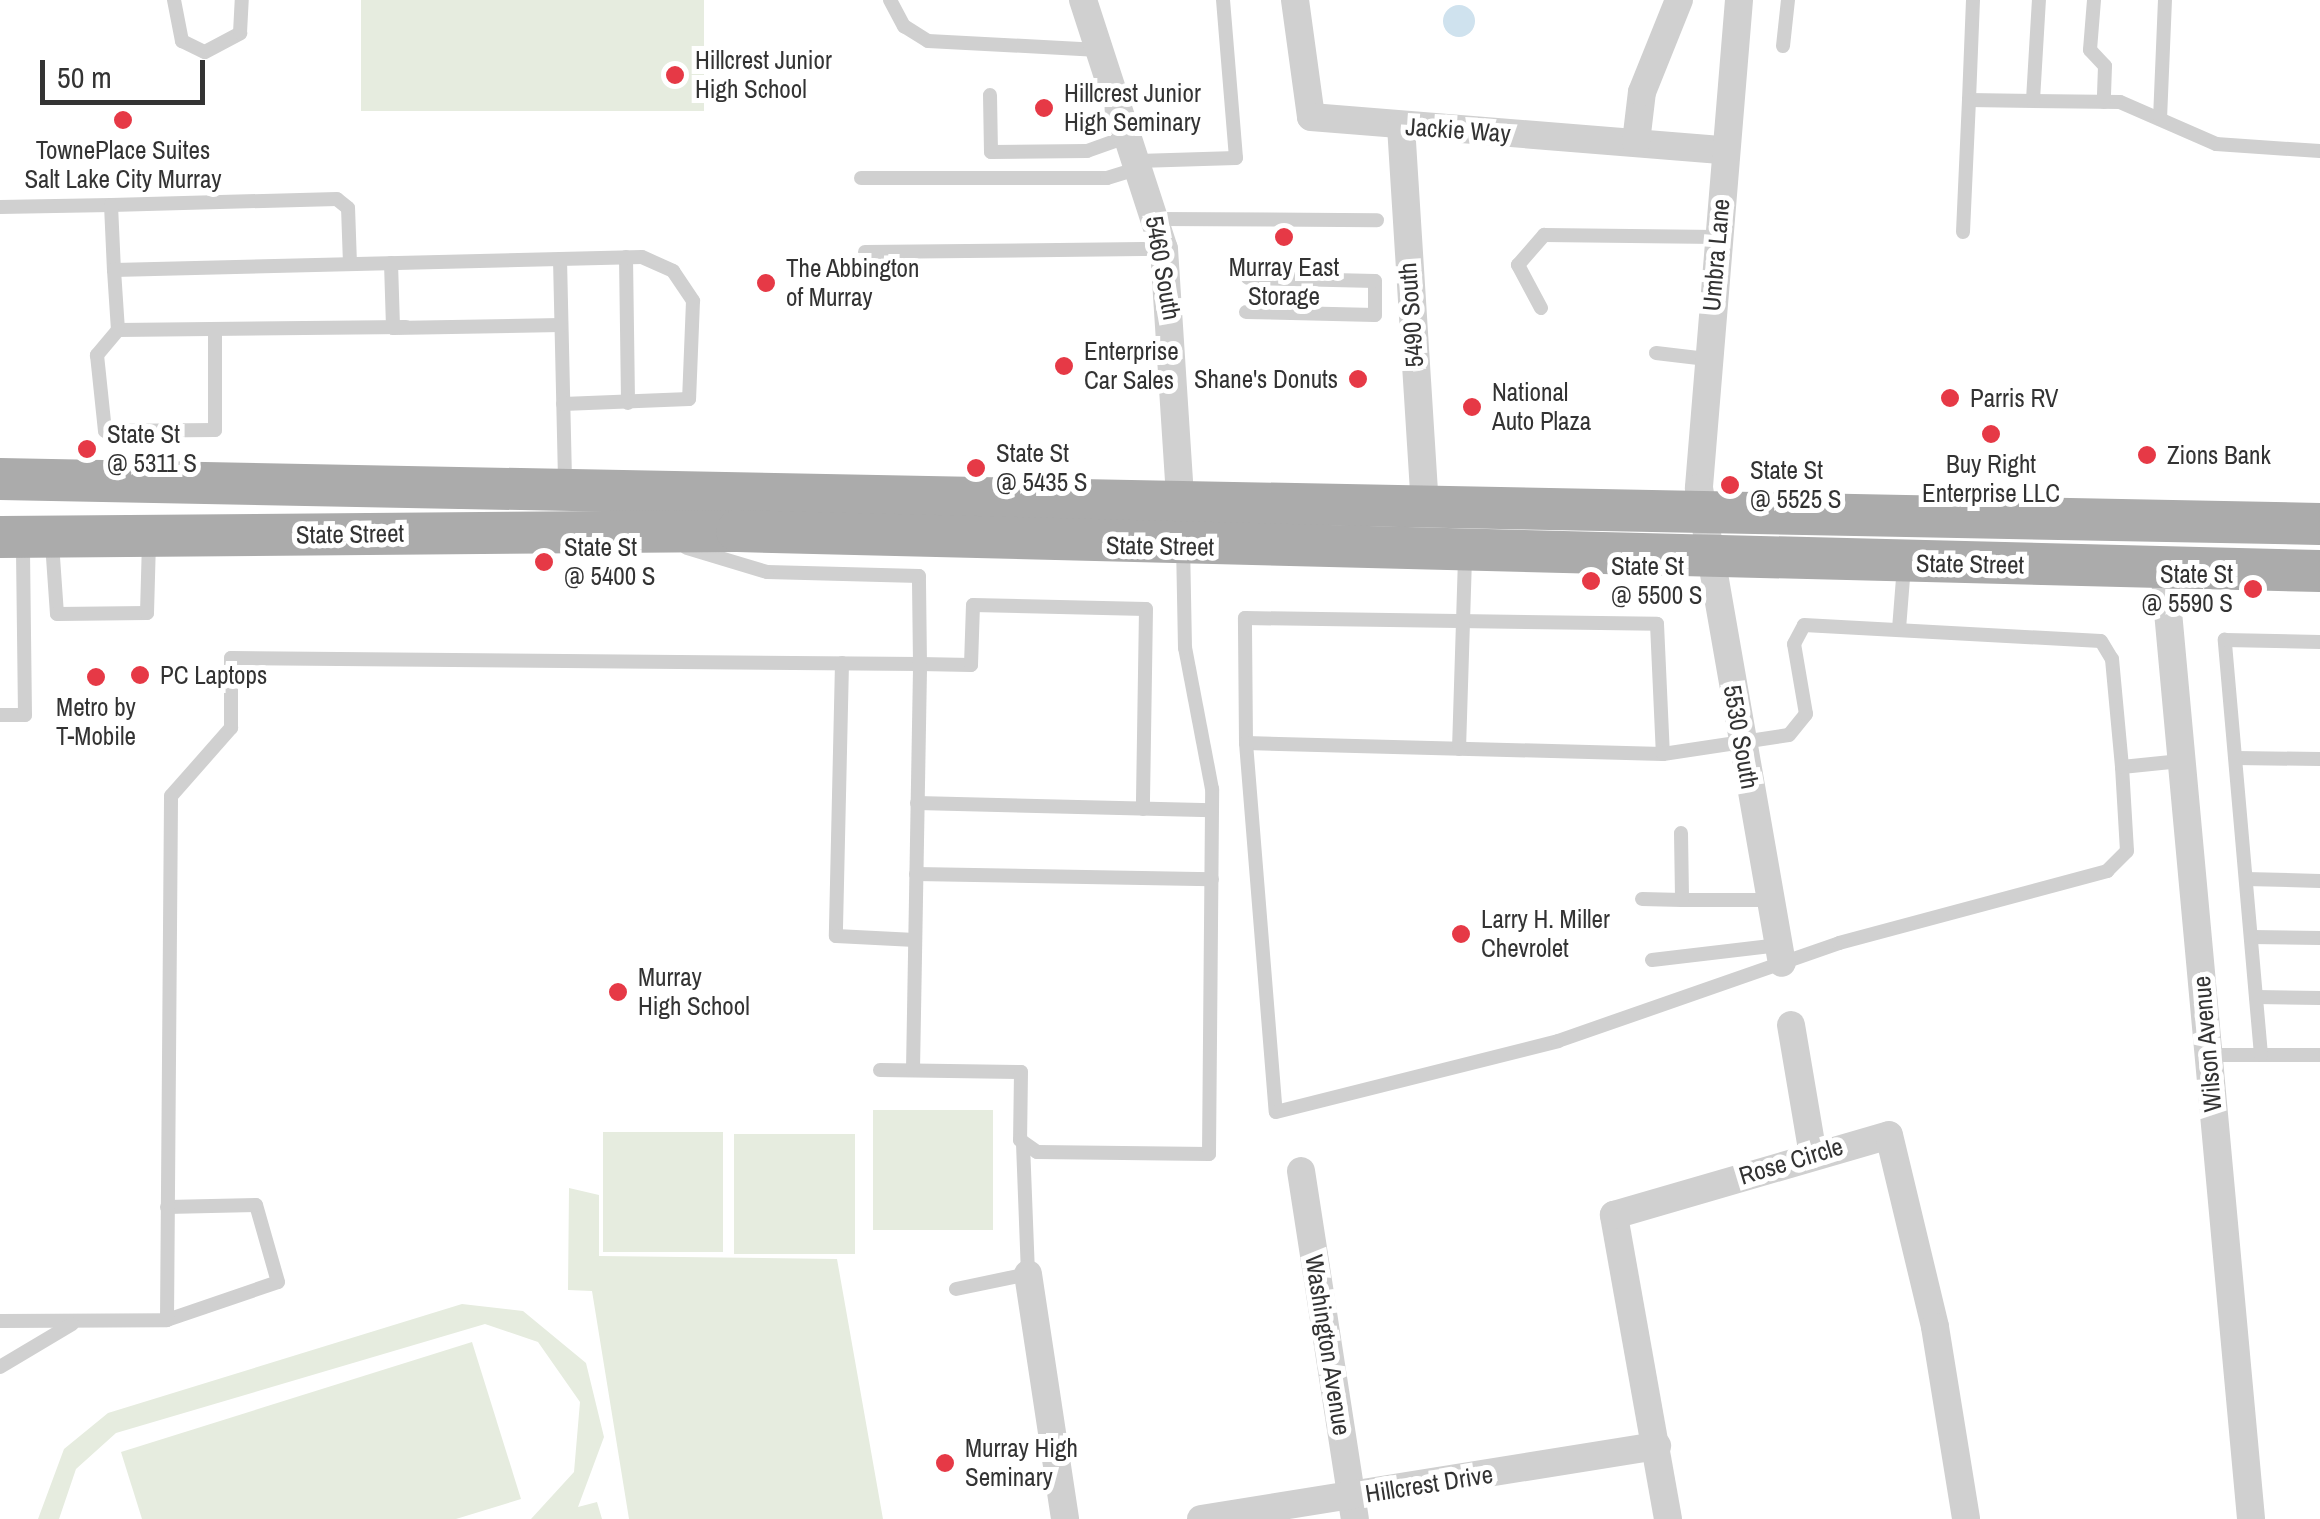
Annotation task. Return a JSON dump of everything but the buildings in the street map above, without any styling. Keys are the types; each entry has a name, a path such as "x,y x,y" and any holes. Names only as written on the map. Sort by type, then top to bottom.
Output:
{"main road":[{"name":"State Street","path":"0,478 2320,524"},
{"name":"State Street","path":"25,537 633,531 919,556 1182,546 2320,572"}],"street":[{"name":"5460 South","path":"1083,0 1164,249 1182,546"},
{"name":"Jackie Way","path":"1295,0 1310,117 1724,150"},
{"path":"1636,142 1642,92 1679,0"},
{"name":"Umbra Lane","path":"1702,510 1708,359 1739,0"},
{"name":"5490 South","path":"1401,126 1424,504"},
{"name":"5530 South","path":"1702,510 1780,954"},
{"name":"Wilson Avenue","path":"2164,568 2251,1519"},
{"path":"1791,1025 1813,1155"},
{"name":"Rose Circle","path":"1668,1519 1614,1215 1889,1136 1935,1327 1966,1519"},
{"name":"Washington Avenue","path":"1302,1171 1353,1508"},
{"path":"1028,1274 1065,1519"},
{"name":"Hillcrest Drive","path":"1201,1519 1353,1508 1657,1446"}],"lane":[{"path":"174,0 182,41 206,52 240,33 242,0"},
{"path":"890,0 904,26 928,40 1099,50"},
{"path":"990,95 990,152 1087,151 1236,158 1223,0"},
{"path":"1783,46 1788,0"},
{"path":"1964,232 1973,0"},
{"path":"2034,100 2039,0"},
{"path":"2094,0 2090,50 2105,66 2104,102"},
{"path":"2160,119 2166,0"},
{"path":"1969,100 2104,102 2160,119 2216,144 2320,151"},
{"path":"861,178 1108,178 1136,155"},
{"path":"0,207 337,199 348,208 350,264"},
{"path":"112,205 118,330 97,355 105,431 214,430 215,329"},
{"path":"1157,219 1377,220"},
{"path":"1541,308 1518,265 1544,236 1718,237"},
{"path":"865,252 1164,249"},
{"path":"114,270 626,257 673,271 693,300 694,392 678,402 563,404"},
{"path":"626,257 628,403"},
{"path":"560,259 565,488"},
{"path":"391,262 393,328"},
{"path":"1246,312 1376,315 1375,280 1248,278"},
{"path":"118,330 561,325"},
{"path":"1656,352 1708,359"},
{"path":"25,537 56,614 146,613 149,537"},
{"path":"0,715 25,715 25,537"},
{"path":"1023,1142 1037,1152 1209,1154 1212,810 1185,648 1182,546"},
{"path":"1459,748 1466,552"},
{"path":"913,1070 919,556"},
{"path":"1899,629 1904,562"},
{"path":"167,1320 171,796 231,728 231,658 970,665 973,605 1146,609 1143,808"},
{"path":"1246,743 1662,754 1743,747 1780,741 1806,714 1799,626 2101,641 2112,658 2127,851 2107,871 1780,954 1558,1040 1276,1112 1246,743 1245,618 1656,624 1662,754"},
{"path":"2261,1054 2225,640 2320,642"},
{"path":"842,663 836,936 915,940"},
{"path":"2236,758 2320,759"},
{"path":"2122,767 2180,760"},
{"path":"918,803 1212,810"},
{"path":"1681,833 1682,900"},
{"path":"916,874 1212,879"},
{"path":"2246,880 2320,881"},
{"path":"1642,900 1770,900"},
{"path":"2251,937 2320,938"},
{"path":"1652,960 1780,954"},
{"path":"2256,997 2320,998"},
{"path":"2208,1055 2320,1056"},
{"path":"880,1070 1020,1072 1028,1274 956,1289"},
{"path":"0,1321 72,1324 167,1320 278,1282 256,1205 167,1206"},
{"path":"0,1367 28,1358 72,1324"}],"shaded area":[{"path":"361,0 704,0 704,111 361,111"},
{"path":"873,1110 993,1110 993,1230 873,1230"},
{"path":"603,1132 723,1132 723,1252 603,1252"},
{"path":"734,1134 855,1134 855,1254 734,1254"},
{"path":"569,1188 599,1195 599,1256 837,1259 883,1519 629,1519 592,1291 568,1290"},
{"path":"462,1304 523,1311 586,1363 604,1437 578,1507 597,1502 602,1519 531,1519 574,1472 580,1402 538,1342 485,1324 116,1433 76,1469 59,1519 38,1519 64,1449 108,1413"},
{"path":"472,1342 521,1499 456,1519 142,1519 121,1452"}],"water":[{"path":"1459,5 1470,10 1475,21 1470,32 1459,37 1448,32 1443,21 1448,10"}],"place":[{"name":"Hillcrest Junior High School","path":"675,75"},
{"name":"Hillcrest Junior High Seminary","path":"1044,108"},
{"name":"TownePlace Suites Salt Lake City Murray","path":"123,120"},
{"name":"Murray East Storage","path":"1284,237"},
{"name":"The Abbington of Murray","path":"766,283"},
{"name":"Enterprise Car Sales","path":"1064,366"},
{"name":"Shane's Donuts","path":"1358,379"},
{"name":"Parris RV","path":"1950,398"},
{"name":"National Auto Plaza","path":"1472,407"},
{"name":"Buy Right Enterprise LLC","path":"1991,434"},
{"name":"State St @ 5311 S","path":"87,449"},
{"name":"Zions Bank","path":"2147,455"},
{"name":"State St @ 5435 S","path":"976,468"},
{"name":"State St @ 5525 S","path":"1730,485"},
{"name":"State St @ 5400 S","path":"544,562"},
{"name":"State St @ 5500 S","path":"1591,581"},
{"name":"State St @ 5590 S","path":"2253,589"},
{"name":"PC Laptops","path":"140,675"},
{"name":"Metro by T-Mobile","path":"96,677"},
{"name":"Larry H. Miller Chevrolet","path":"1461,934"},
{"name":"Murray High School","path":"618,992"},
{"name":"Murray High Seminary","path":"945,1463"}]}
